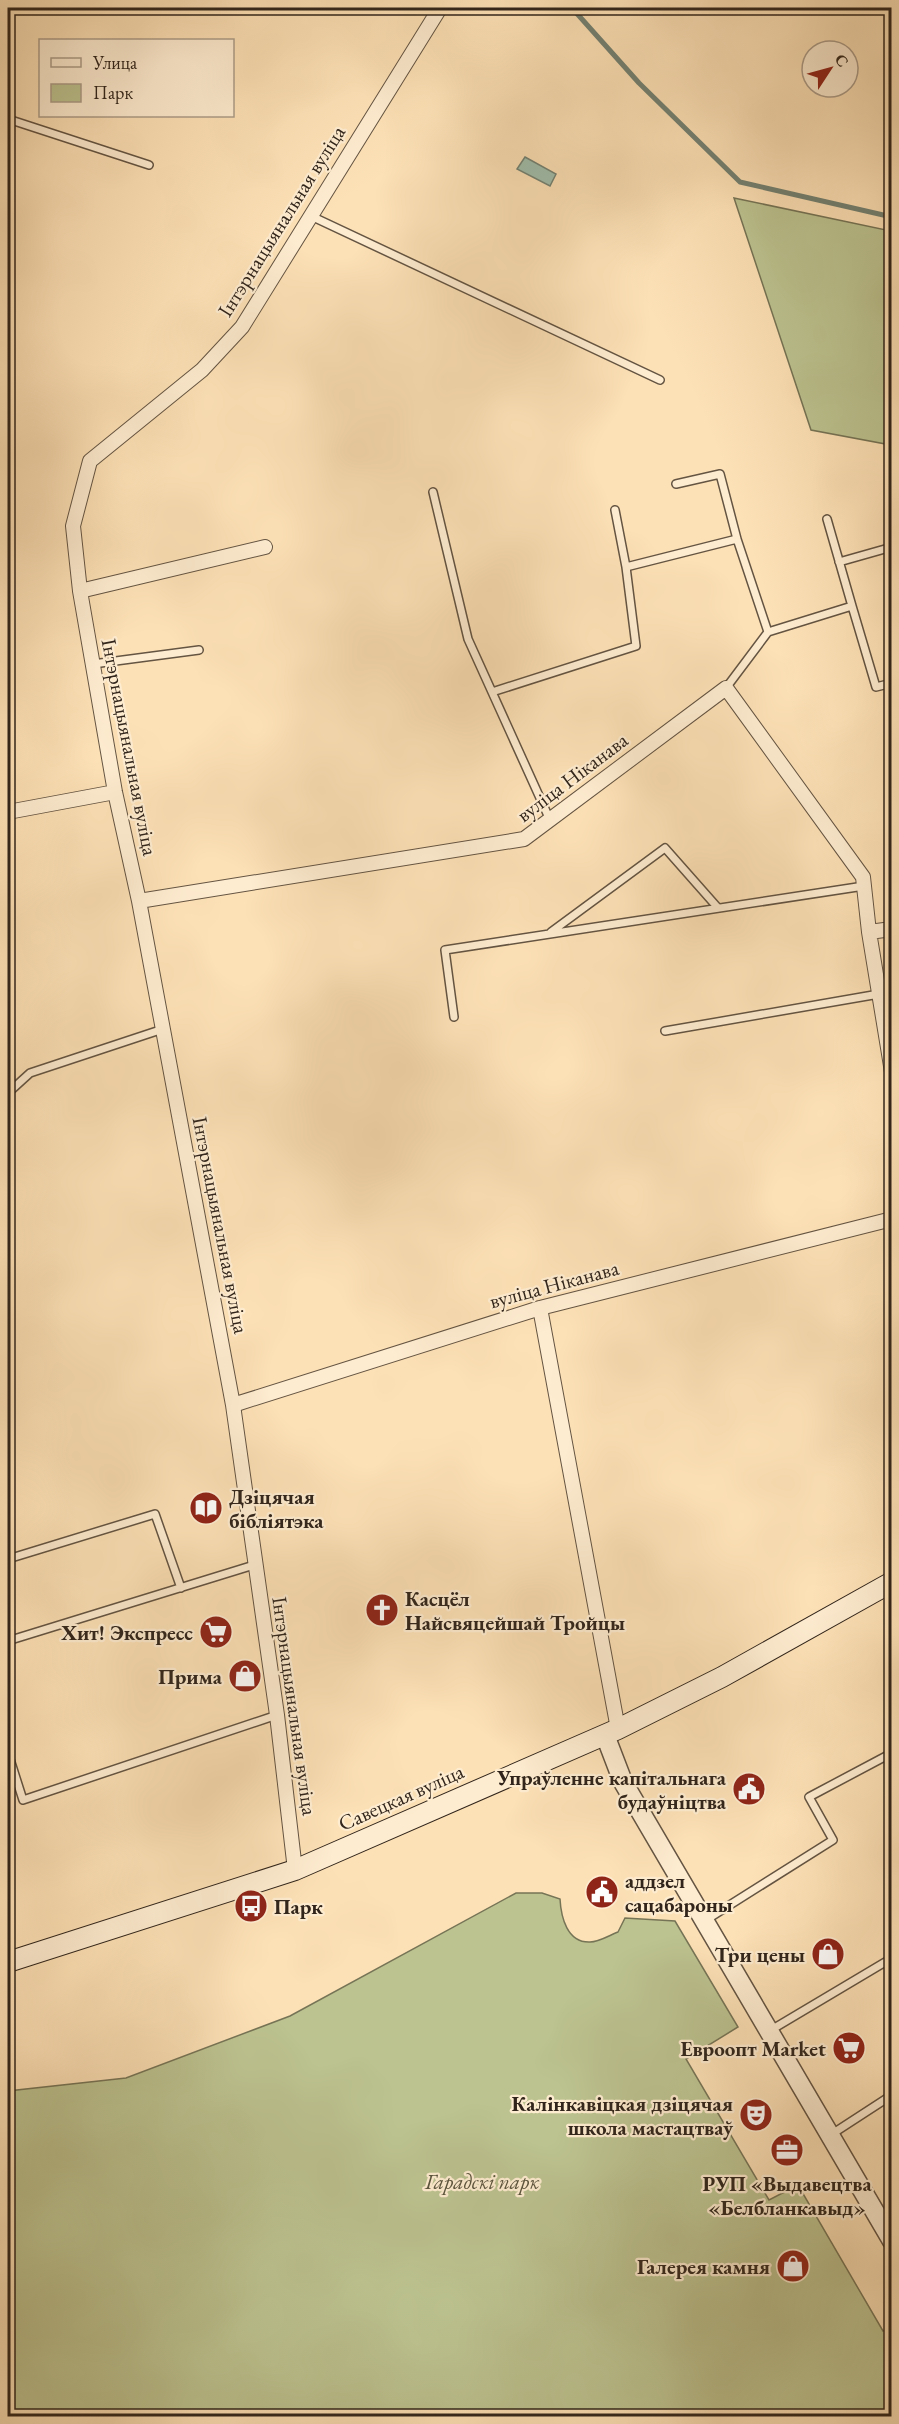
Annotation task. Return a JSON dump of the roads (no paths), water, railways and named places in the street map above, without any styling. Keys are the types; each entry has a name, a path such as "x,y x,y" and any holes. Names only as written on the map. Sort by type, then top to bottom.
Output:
{"main road":[{"name":"Савецкая вуліца","path":"8,1962 295,1870 611,1732 722,1677 891,1582"}],"street":[{"name":"Інтэрнацыянальная вуліца","path":"295,1870 277,1715 233,1405 139,902 115,792 80,591 73,526 90,462 202,370 242,327 440,8"},
{"path":"80,591 265,546"},
{"path":"726,688 863,877 869,932 891,1072"},
{"name":"вуліца Ніканава","path":"139,902 524,839 726,688"},
{"path":"8,812 115,792"},
{"path":"869,932 891,929"},
{"name":"вуліца Ніканава","path":"233,1405 540,1308 891,1219"},
{"path":"540,1308 611,1732 623,1782 891,2241"}],"lane":[{"path":"8,119 149,165"},
{"path":"310,216 660,380"},
{"path":"676,484 720,474 737,539 768,632"},
{"path":"433,492 468,639 550,820"},
{"path":"492,692 636,646 626,567 615,510"},
{"path":"827,519 876,687 891,683"},
{"path":"626,567 737,539"},
{"path":"839,562 891,547"},
{"path":"726,688 768,632 852,606"},
{"path":"93,664 199,650"},
{"path":"549,934 665,848 718,908"},
{"path":"454,1017 445,950 864,886"},
{"path":"665,1031 879,994"},
{"path":"8,1093 30,1073 163,1029"},
{"path":"8,1559 155,1514 181,1588"},
{"path":"14,1639 254,1565"},
{"path":"8,1753 23,1800 277,1715"},
{"path":"704,1922 833,1840 810,1797 890,1754"},
{"path":"769,2031 891,1958"},
{"path":"830,2136 891,2095"}],"waterway":[{"path":"572,8 639,83 740,182 892,217"}],"place":[{"name":"Дзіцячая бібліятэка","path":"206,1508"},
{"name":"Касцёл Найсвяцейшай Тройцы","path":"382,1610"},
{"name":"Хит! Экспресс","path":"216,1632"},
{"name":"Прима","path":"245,1676"},
{"name":"Упраўленне капітальнага будаўніцтва","path":"749,1789"},
{"name":"аддзел сацабароны","path":"602,1892"},
{"name":"Парк","path":"251,1906"},
{"name":"Три цены","path":"828,1954"},
{"name":"Евроопт Market","path":"849,2048"},
{"name":"Калінкавіцкая дзіцячая школа мастацтваў","path":"756,2115"},
{"name":"РУП «Выдавецтва «Белбланкавыд»","path":"787,2150"},
{"name":"Галерея камня","path":"793,2266"}],"park label":[{"name":"Гарадскі парк","path":"482,2181"}]}
